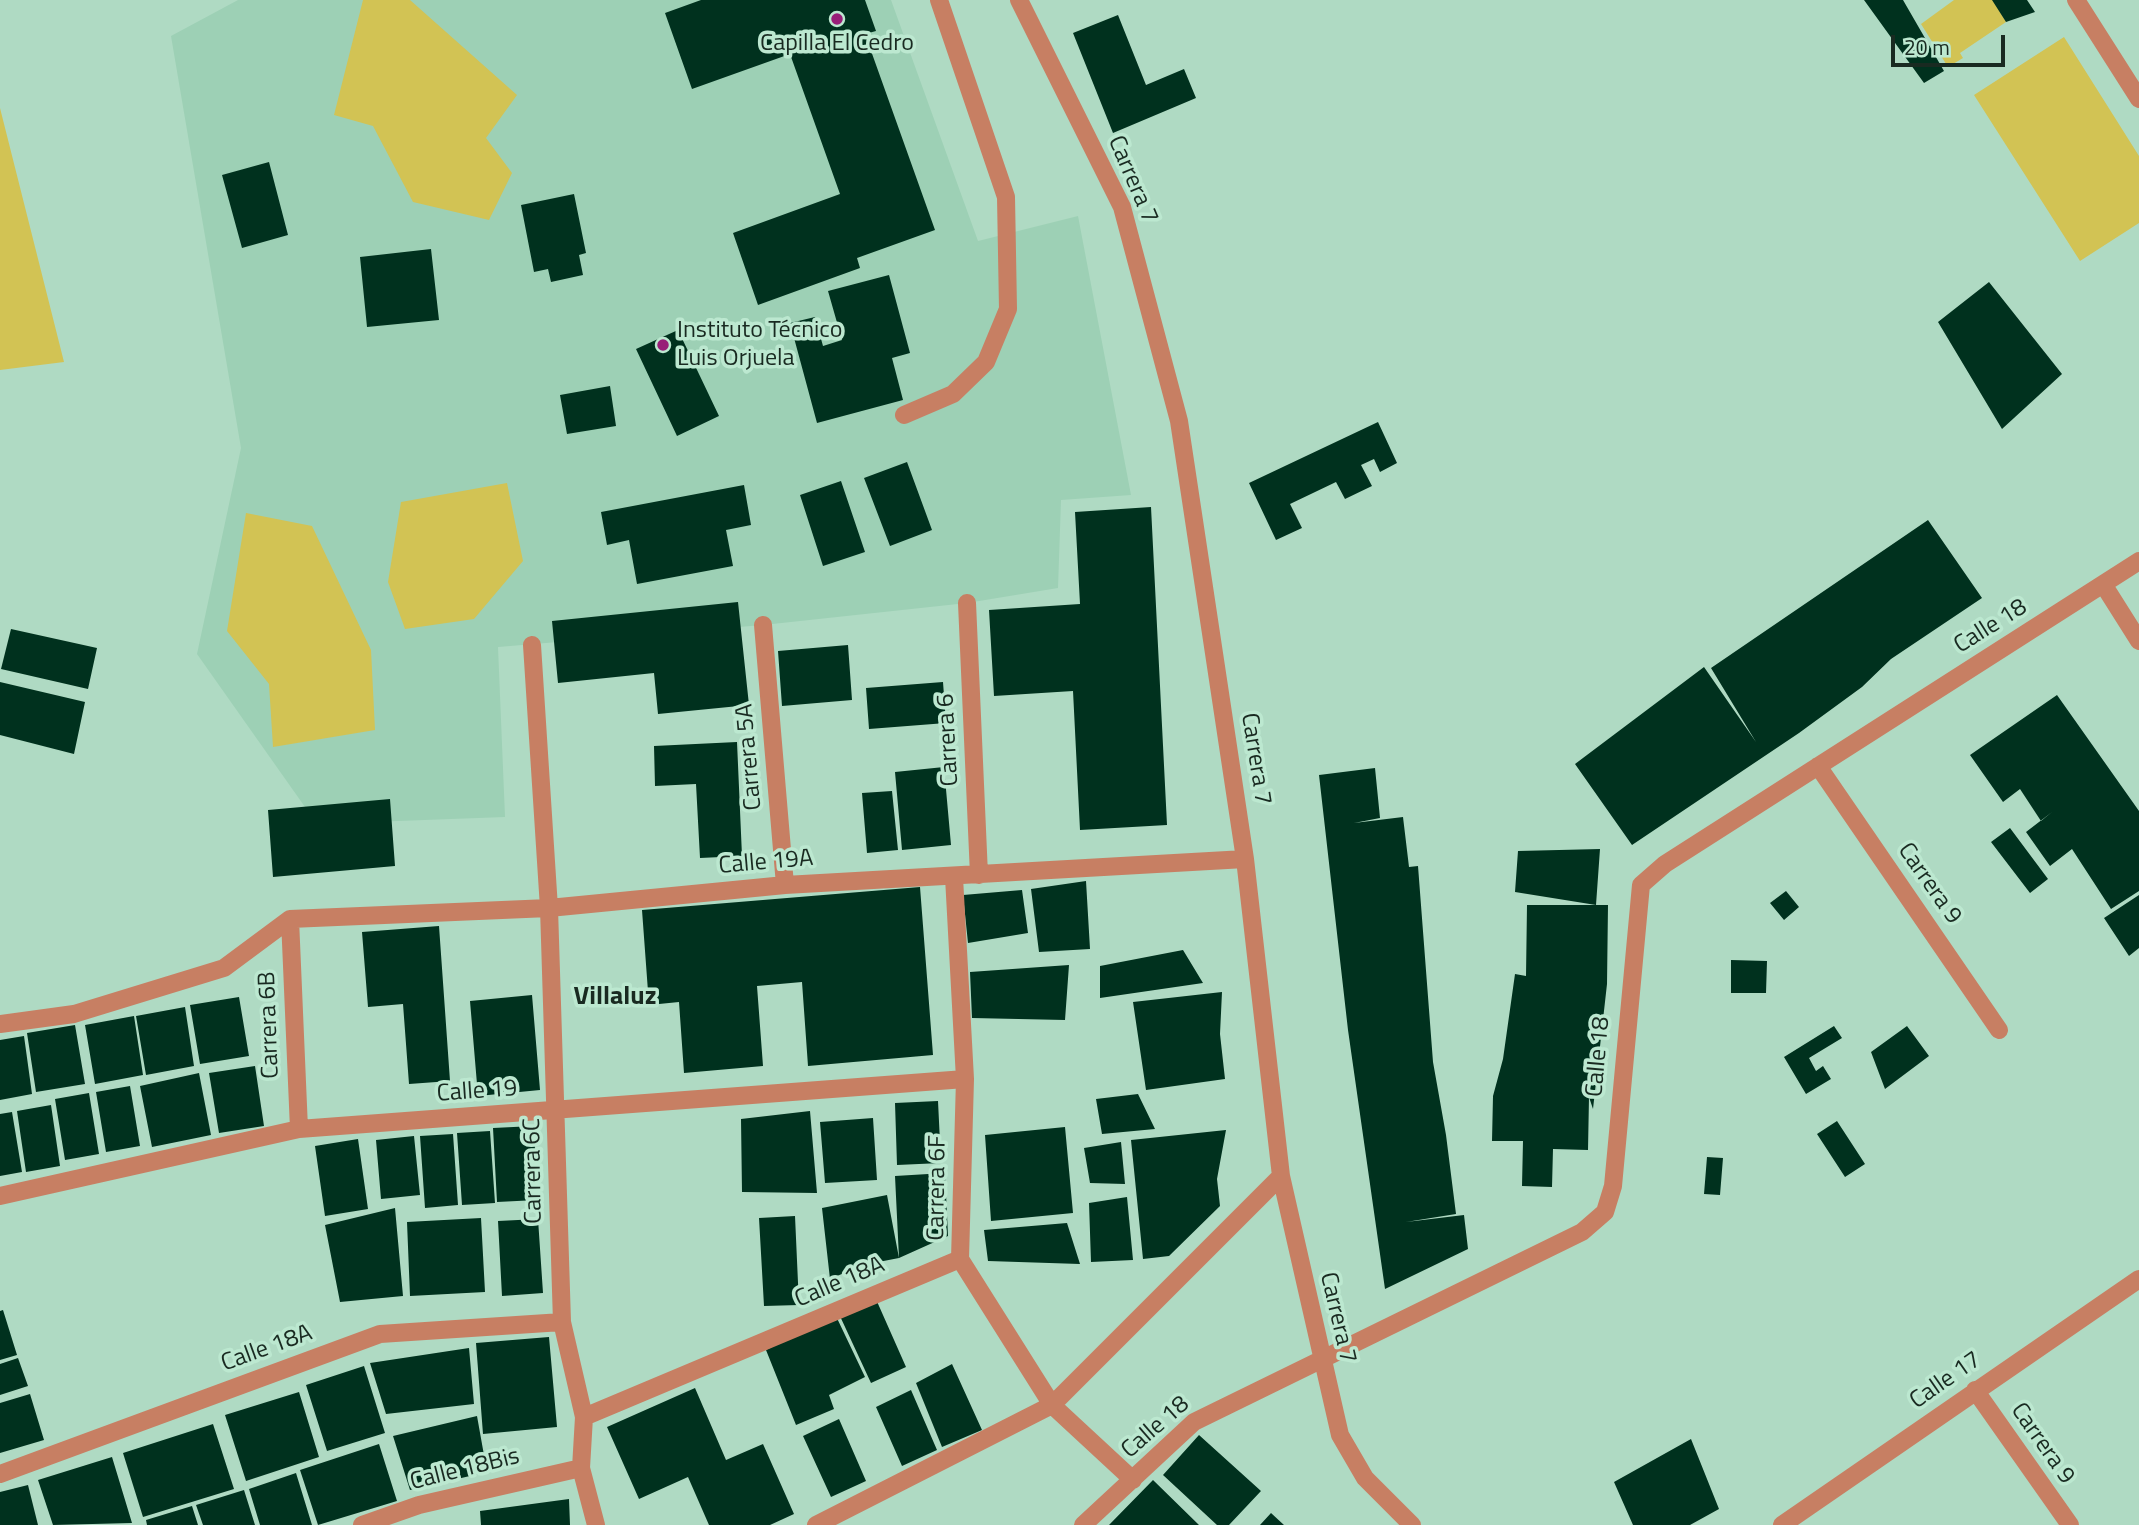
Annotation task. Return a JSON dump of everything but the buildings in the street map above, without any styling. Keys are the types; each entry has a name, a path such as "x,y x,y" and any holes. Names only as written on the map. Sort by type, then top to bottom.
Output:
{"street":[{"path":"904,415 953,394 986,362 1008,309 1006,197 939,0"},
{"name":"Carrera 7","path":"1019,0 1122,207 1179,421 1245,859 1281,1176 1320,1358 1340,1435 1365,1478 1412,1525"},
{"path":"2076,0 2139,99"},
{"name":"Calle 18","path":"1083,1525 1194,1422 1582,1232 1605,1212 1614,1186 1641,885 1665,864 2139,561"},
{"path":"2104,584 2139,641"},
{"name":"Carrera 6","path":"967,603 979,875"},
{"name":"Carrera 5A","path":"763,625 785,885"},
{"name":"Carrera 6C","path":"532,645 549,908 562,1322 584,1417 581,1468 596,1525"},
{"name":"Carrera 9","path":"1818,766 1999,1030"},
{"name":"Calle 19A","path":"290,919 549,908 785,885 1245,859"},
{"name":"Carrera 6F","path":"954,877 965,1079 960,1259 1052,1405 1133,1480"},
{"path":"0,1024 74,1014 224,968 290,919"},
{"name":"Carrera 6B","path":"290,919 299,1129"},
{"name":"Calle 19","path":"0,1196 299,1129 965,1079"},
{"path":"816,1525 1052,1405 1281,1176"},
{"name":"Calle 18A","path":"584,1417 960,1259"},
{"name":"Calle 17","path":"1782,1525 2139,1279"},
{"name":"Calle 18A","path":"0,1474 380,1334 562,1322"},
{"name":"Carrera 9","path":"1975,1391 2070,1525"},
{"name":"Calle 18Bis","path":"362,1525 419,1505 581,1468"}],"shaded area":[{"name":"Instituto Técnico Luis Orjuela","path":"238,0 891,0 978,241 1078,216 1131,495 1061,500 1058,588 967,603 763,625 498,647 505,817 317,824 197,654 241,448 171,36"},
{"path":"363,0 410,0 517,95 486,138 512,173 489,220 413,202 373,126 334,115"},
{"path":"1954,0 1993,0 2006,22 1960,53 1963,58 1948,67 1921,24"},
{"path":"2064,37 2139,156 2139,223 2080,261 1974,95"},
{"path":"0,108 64,362 0,370"},
{"path":"507,483 523,561 474,619 405,629 388,582 401,502"},
{"path":"246,513 312,526 371,650 375,730 273,747 269,684 227,631"}],"place":[{"name":"Capilla El Cedro","path":"837,19"},
{"name":"Instituto Técnico Luis Orjuela","path":"663,345"}],"district":[{"name":"Villaluz","path":"615,998"}]}
